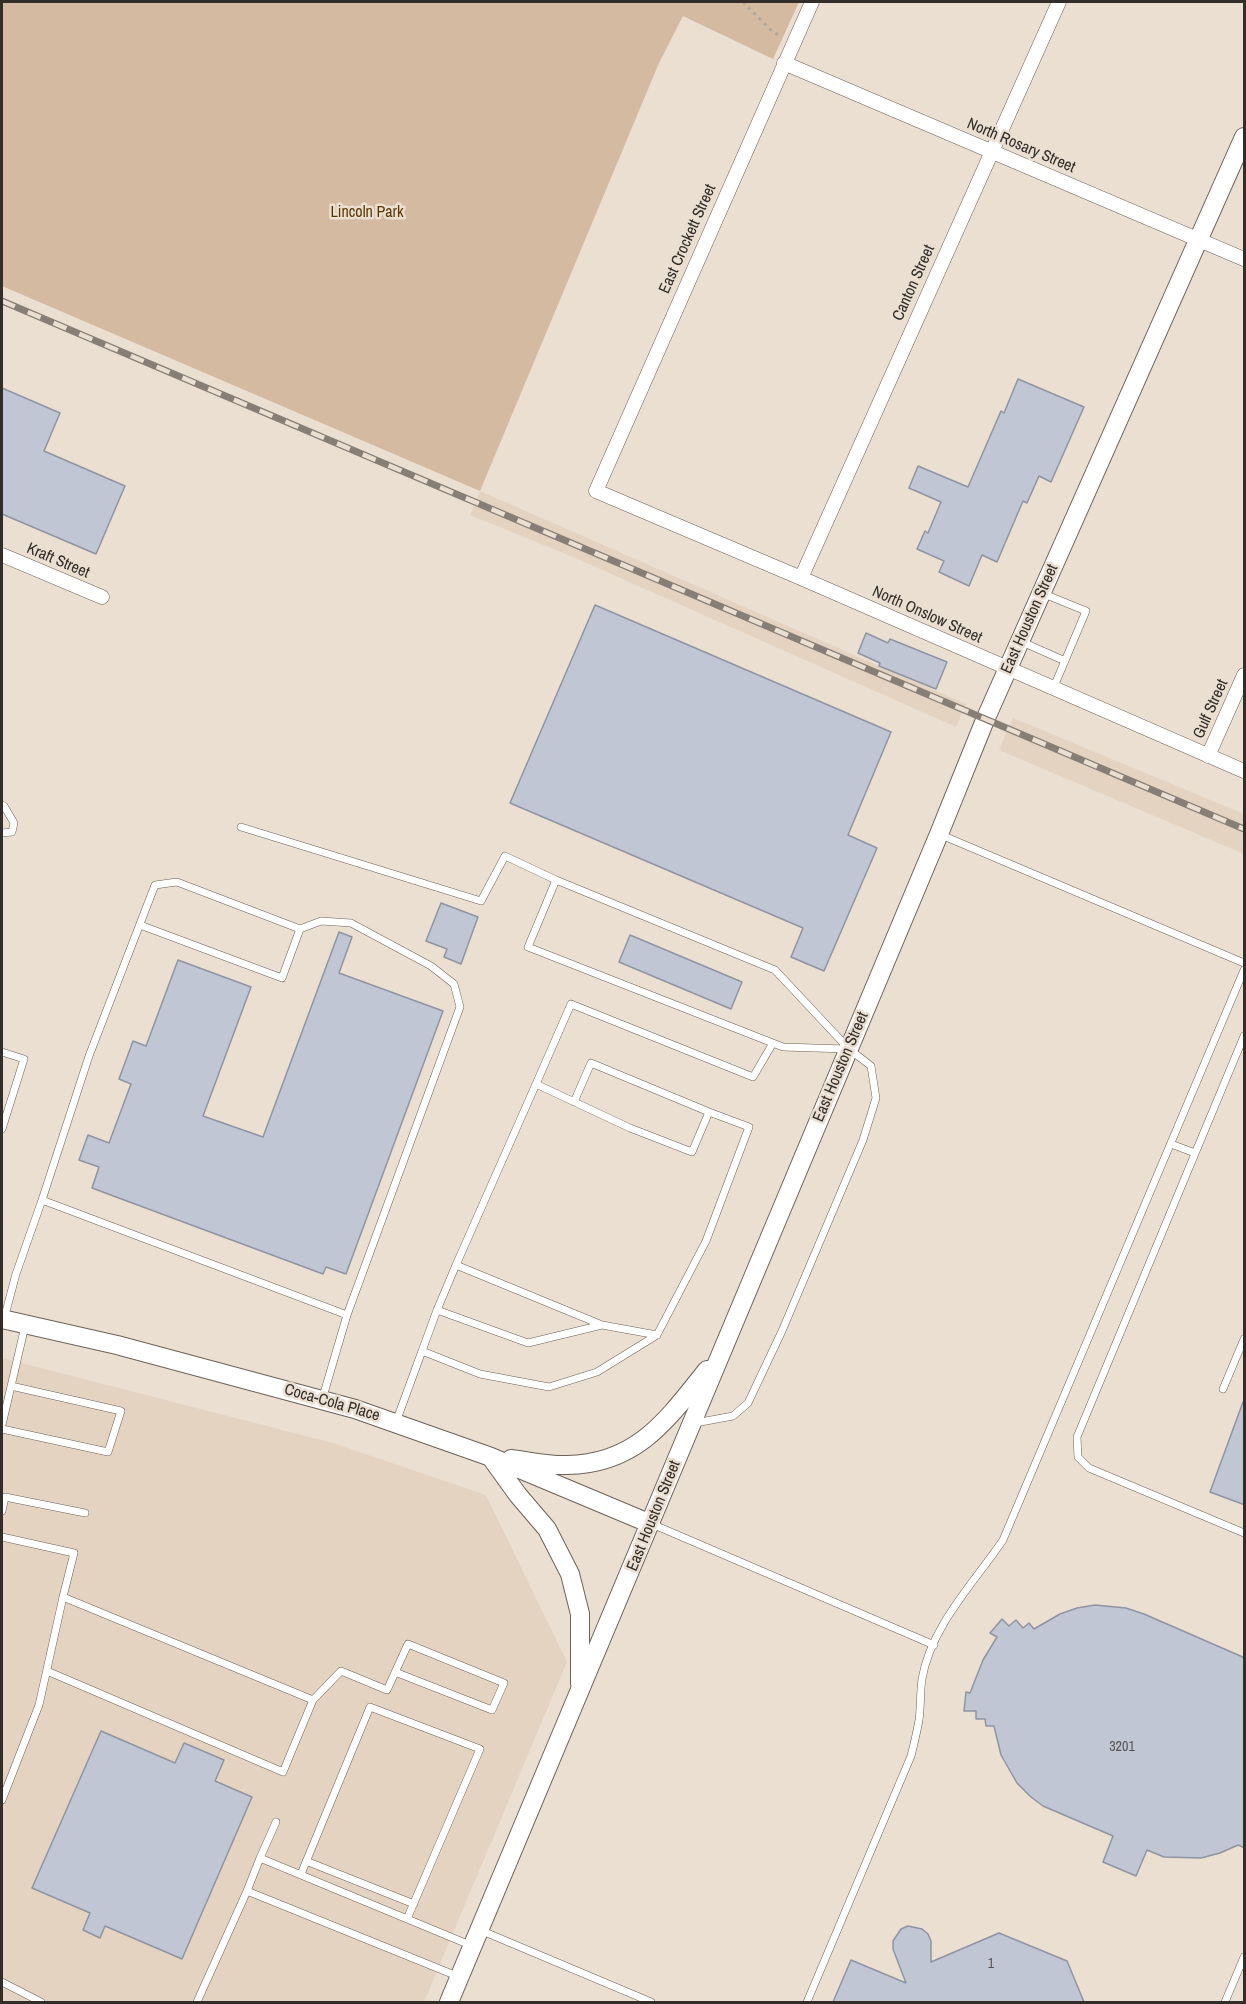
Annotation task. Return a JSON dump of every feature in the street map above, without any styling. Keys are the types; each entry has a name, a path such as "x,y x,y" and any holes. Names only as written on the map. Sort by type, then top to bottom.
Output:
{"main road":[{"name":"East Houston Street","path":"449,2002 1008,669 1245,137"},
{"name":"Coca-Cola Place","path":"3,1319 183,1362 395,1422 491,1457 651,1524"},
{"path":"491,1457 566,1466 604,1461 640,1444 670,1417 720,1355"},
{"path":"491,1457 518,1495 548,1529 570,1574 580,1614 580,1691"}],"street":[{"name":"East Crockett Street","path":"596,491 812,2"},
{"name":"Canton Street","path":"801,578 1059,2"},
{"name":"North Rosary Street","path":"784,63 1245,259"},
{"name":"North Onslow Street","path":"596,491 1245,771"},
{"name":"Kraft Street","path":"2,555 102,597"},
{"name":"Gulf Street","path":"1208,756 1245,675"}],"lane":[{"path":"1042,593 1086,611 1053,688"},
{"path":"1020,641 1065,661"},
{"path":"2,805 14,823 12,832 2,833"},
{"path":"241,827 481,901 506,856 556,880 775,970 849,1049 871,1066 876,1098 863,1140 782,1331 748,1403 734,1416 692,1424"},
{"path":"939,834 1245,963"},
{"path":"556,880 528,947 783,1047 849,1049"},
{"path":"3,1319 90,1056 155,885 177,882 300,929 321,921 351,923 431,966 454,984 460,1007 347,1315 322,1400"},
{"path":"140,924 282,978 300,929"},
{"path":"807,2002 911,1756 919,1721 922,1677 934,1645 951,1610 1003,1540 1245,970"},
{"path":"395,1422 437,1310 571,1004 753,1077 773,1043"},
{"path":"1245,1036 1077,1437 1077,1457 1089,1468 1245,1533"},
{"path":"2,1052 24,1059 2,1129"},
{"path":"422,1351 480,1374 549,1387 597,1372 657,1335 706,1241 749,1127 591,1064 574,1102"},
{"path":"536,1084 630,1128 692,1152 709,1112"},
{"path":"1171,1144 1195,1153"},
{"path":"42,1200 347,1315"},
{"path":"456,1265 602,1324 657,1335"},
{"path":"437,1310 528,1343 602,1324"},
{"path":"11,1386 121,1411 108,1452 2,1427 11,1386 26,1324"},
{"path":"1223,1389 1245,1340"},
{"path":"2,1510 3,1496 85,1514"},
{"path":"651,1524 934,1645"},
{"path":"2,1537 74,1553 39,1705 4,1784 2,1800"},
{"path":"63,1597 313,1700"},
{"path":"46,1671 283,1772 313,1700 341,1671 387,1690 395,1672 408,1644 504,1683 492,1710 395,1672"},
{"path":"301,1874 370,1707 480,1749 407,1919"},
{"path":"197,2002 276,1822"},
{"path":"260,1858 407,1919 476,1938 651,2002"},
{"path":"306,1861 414,1904"},
{"path":"247,1891 460,1977"},
{"path":"1225,2002 1245,1957"},
{"path":"2,1982 41,2002"}],"path":[{"path":"743,2 771,30 793,44"}],"shaded area":[{"path":"480,491 966,704 956,727 573,557 470,515"},
{"path":"1013,718 1244,814 1244,854 999,750"},
{"path":"2,1358 333,1443 486,1495 567,1662 424,2002 2,2002"}],"green space":[{"name":"Lincoln Park","path":"2,2 799,2 773,59 683,16 659,63 480,491 2,286"}],"building":[{"path":"1018,379 1084,407 1051,482 1039,476 1027,503 1023,501 997,562 982,555 969,586 939,572 944,561 917,549 925,531 928,533 941,502 909,488 918,466 968,487 1001,411 1004,413"},
{"path":"2,388 60,413 44,451 125,486 96,554 2,514"},
{"path":"595,605 891,732 848,835 877,848 824,971 791,957 803,928 510,803"},
{"path":"866,633 888,643 890,639 947,662 936,689 879,666 880,663 858,653"},
{"path":"441,903 478,917 461,964 444,957 447,949 426,941"},
{"path":"339,932 352,937 339,973 443,1011 346,1274 326,1267 323,1274 92,1188 99,1167 79,1160 88,1135 109,1143 131,1084 119,1079 133,1041 146,1046 178,960 251,987 203,1116 263,1137"},
{"path":"630,935 742,982 731,1009 619,962"},
{"path":"1243,1402 1245,1402 1245,1505 1210,1492"},
{"path":"1095,1605 1126,1608 1144,1614 1245,1658 1245,1848 1238,1845 1201,1858 1164,1857 1147,1850 1136,1876 1103,1862 1113,1836 1043,1806 1031,1797 1017,1783 1001,1755 994,1726 986,1726 985,1719 976,1719 976,1711 964,1711 966,1692 970,1693 983,1660 997,1637 990,1633 1002,1619 1009,1626 1016,1620 1023,1628 1029,1623 1034,1629 1060,1614"},
{"path":"101,1731 175,1763 184,1743 224,1760 215,1781 252,1797 182,1959 105,1926 100,1938 83,1930 90,1913 32,1888"},
{"path":"908,1926 922,1929 928,1934 931,1941 931,1962 999,1933 1067,1961 1084,2002 833,2002 851,1960 906,1983 893,1949 893,1941 901,1929"}],"railway":[{"path":"2,301 1244,829"}]}
